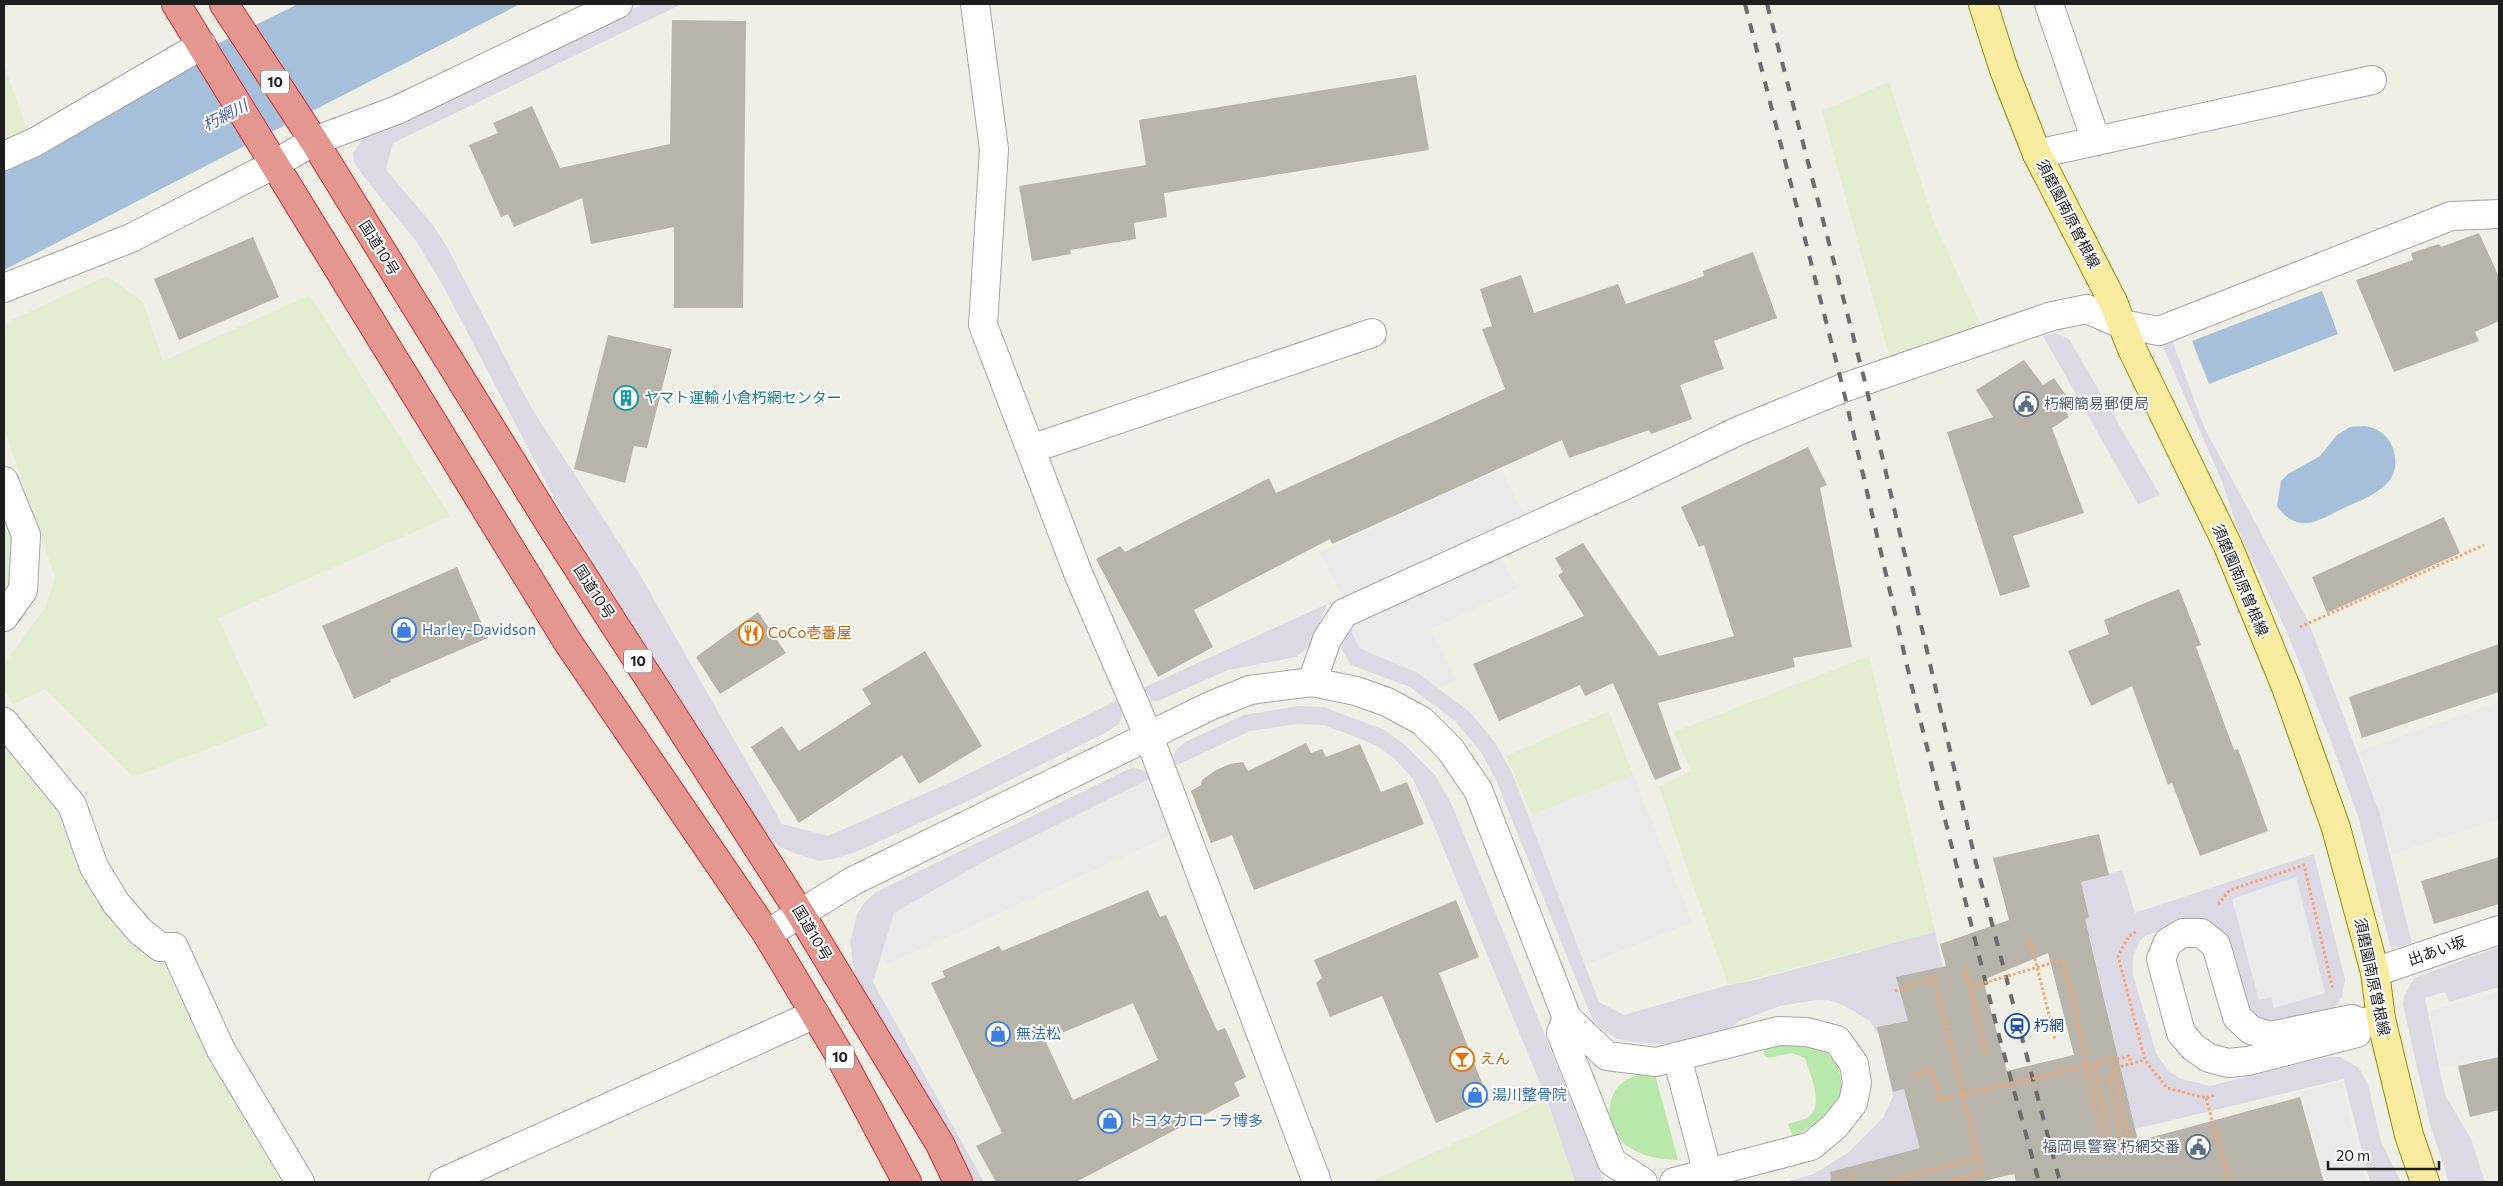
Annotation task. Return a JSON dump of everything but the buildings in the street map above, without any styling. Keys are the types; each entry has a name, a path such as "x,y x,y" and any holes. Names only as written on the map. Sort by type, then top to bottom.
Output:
{"highway":[{"name":"10","path":"176,4 273,165 567,641 767,934 815,1014 907,1182"},
{"name":"国道10号","path":"230,13 314,141 554,529 800,913 940,1144 958,1182"}],"main road":[{"name":"須磨園南原曽根線","path":"1983,4 2004,70 2037,154 2113,302 2121,324 2228,546 2286,687 2336,828 2375,972 2371,1021 2426,1182"}],"street":[{"path":"4,288 131,238 273,165 314,141 397,110 618,4"},
{"path":"975,4 994,149 984,325 1078,573 1149,737 1317,1182"},
{"path":"2049,4 2096,141"},
{"path":"4,156 34,142 202,45"},
{"path":"2037,154 2372,80"},
{"path":"1312,682 1327,639 1344,612 1624,486 1738,431 1843,388 2052,316 2087,309 2121,324 2159,331 2451,216 2499,214"},
{"path":"1031,449 1372,333"},
{"path":"4,481 26,535 23,590 4,617"},
{"path":"767,934 853,881 1210,706 1250,690 1312,682 1356,691 1387,702 1422,722 1450,749 1478,790 1567,1018 1607,1056 1656,1062 1778,1031 1807,1032 1837,1040 1854,1064 1857,1083 1852,1103 1834,1126 1811,1146 1674,1182"},
{"path":"4,722 72,805 94,867 116,903 140,931 160,946 174,947 221,1050 300,1182"},
{"name":"出あい坂","path":"2375,972 2499,930"},
{"path":"2183,933 2202,933 2216,945 2237,1017 2251,1030 2270,1036 2352,1019 2371,1021 2357,1033 2248,1061 2228,1063 2209,1058 2193,1047 2181,1033 2161,959 2168,942 2183,933"},
{"path":"443,1182 815,1014"},
{"path":"1567,1018 1561,1033 1612,1162 1642,1182"},
{"path":"1677,1057 1708,1174"}],"path":[{"path":"2300,627 2484,545"},
{"path":"2215,907 2230,890 2304,865 2334,989 2332,995"},
{"path":"2030,939 2054,1039"},
{"path":"1970,987 2062,960 2104,1152 2130,1146 2114,1068 2145,1060"},
{"path":"1965,967 1986,1054"},
{"path":"1895,991 1934,978 1982,1173 1944,1182"},
{"path":"1916,1074 1932,1070 1940,1100 2129,1056 2131,1064"},
{"path":"2094,1065 2112,1150"},
{"path":"2115,1076 2108,1078 2123,1147"},
{"path":"2206,1098 2229,1182"},
{"path":"1889,1182 1978,1158"},
{"path":"1850,1176 1852,1182"}],"green space":[{"path":"4,65 27,130 4,142"},
{"path":"1889,82 1934,223 1982,327 1890,359 1822,111"},
{"path":"107,276 143,302 163,361 310,295 450,516 218,618 268,726 133,777 45,689 13,704 4,690 4,664 46,606 55,577 4,427 4,351 7,322"},
{"path":"4,511 20,557 4,610"},
{"path":"1869,656 1935,932 1728,985 1659,787 1691,771 1674,732"},
{"path":"1609,711 1633,775 1532,815 1506,756"},
{"path":"4,736 49,792 164,964 174,982 184,982 289,1182 4,1182"},
{"path":"1787,1043 1816,1049 1825,1053 1837,1066 1841,1083 1836,1103 1821,1119 1793,1138 1788,1124 1810,1116 1816,1103 1816,1095 1805,1058 1792,1053 1769,1058 1764,1055 1764,1047"},
{"path":"1654,1071 1678,1160 1650,1157 1632,1149 1619,1138 1611,1121 1611,1101 1620,1085 1628,1079"},
{"path":"1547,1100 1575,1182 1370,1182"}],"shaded area":[{"path":"643,4 682,4 393,143 386,170 432,224 446,245 532,409 640,575 782,824 828,836 958,779 1122,698 1124,710 1119,724 1105,733 968,801 856,852 833,859 819,861 797,854 780,847 766,834 558,505 441,282 416,241 354,162 353,153 363,138"},
{"path":"2055,333 2069,339 2160,495 2138,504 2043,336"},
{"path":"2171,337 2204,427 2309,623 2380,814 2412,943 2398,947 2390,946 2359,819 2331,741 2286,630 2239,532 2221,479 2160,340"},
{"path":"1501,469 1525,516 1343,597 1320,552"},
{"path":"1501,556 1517,589 1431,629 1457,680 1439,689 1418,673 1359,648 1349,625"},
{"path":"1327,604 1309,647 1296,657 1228,670 1158,701 1153,701 1143,688"},
{"path":"1349,625 1359,648 1418,673 1471,713 1496,744 1512,773 1599,1002 1624,1015 1728,985 1755,980 1935,932 1947,984 1963,1151 1867,1177 1869,1182 1785,1182 1814,1174 1849,1152 1883,1118 1893,1096 1879,1035 1870,1021 1843,1005 1828,1000 1816,1000 1780,1006 1739,1021 1725,1032 1696,1040 1659,1044 1634,1042 1617,1039 1604,1031 1594,1022 1496,780 1481,752 1455,721 1410,687 1351,665 1342,650 1342,635"},
{"path":"2499,702 2499,819 2393,854 2360,751"},
{"path":"1299,706 1323,707 1385,730 1405,745 1435,775 1452,805 1604,1182 1575,1182 1547,1100 1435,828 1413,779 1394,758 1377,746 1323,725 1297,724 1250,731 1173,767 1172,759 1175,751 1185,742 1244,715"},
{"path":"1133,767 1145,771 1153,777 990,858 894,913 873,982 984,1182 962,1182 862,994 853,966 850,941 857,914 865,902 876,892"},
{"path":"1633,775 1692,922 1586,965 1529,817"},
{"path":"1153,777 1173,834 888,964 881,957 894,913 990,858"},
{"path":"2314,854 2345,979 2342,997 2334,1009 2268,1025 2249,1013 2226,943 2177,924 2145,936 2140,941 2133,957 2133,975 2156,1053 2168,1071 2182,1079 2210,1086 2326,1057 2340,1057 2359,1068 2368,1084 2381,1142 2401,1182 2370,1182 2344,1079 2135,1129 2090,938 2085,934 2082,920 2089,917 2081,882 2122,870 2135,913","holes":["2296,877 2325,993 2274,1008 2271,997 2259,1000 2232,899"]},
{"path":"2296,877 2325,993 2274,1008 2259,1000 2232,899"},
{"path":"2499,947 2499,987 2449,1002 2445,992 2425,998 2445,1095 2471,1139 2485,1182 2449,1182 2430,1124 2403,1005 2404,997 2414,978"},
{"path":"2499,992 2499,1054 2441,1068 2429,1011"},
{"path":"2342,1081 2348,1114 2366,1182 2327,1182 2301,1092"}],"water":[{"name":"朽網川","path":"298,4 520,4 4,270 4,149"},
{"path":"2322,291 2338,334 2209,384 2192,341"},
{"path":"2365,426 2381,432 2392,446 2395,459 2394,470 2390,480 2374,494 2317,521 2302,523 2291,520 2285,515 2277,506 2281,481 2288,474 2320,456 2337,435 2350,427"}],"railway":[{"path":"1745,4 1843,388 1912,687 1998,1032 2039,1182"},
{"path":"1767,4 1865,382 1975,859 2060,1182"}],"place":[{"name":"ヤマト運輸 小倉朽網センター","path":"626,398"},
{"name":"朽網簡易郵便局","path":"2026,404"},
{"name":"Harley-Davidson","path":"404,630"},
{"name":"CoCo壱番屋","path":"751,633"},
{"name":"朽網","path":"2017,1026"},
{"name":"無法松","path":"998,1034"},
{"name":"えん","path":"1462,1059"},
{"name":"湯川整骨院","path":"1475,1095"},
{"name":"トヨタカローラ博多","path":"1110,1121"},
{"name":"福岡県警察 朽網交番","path":"2198,1147"}]}
